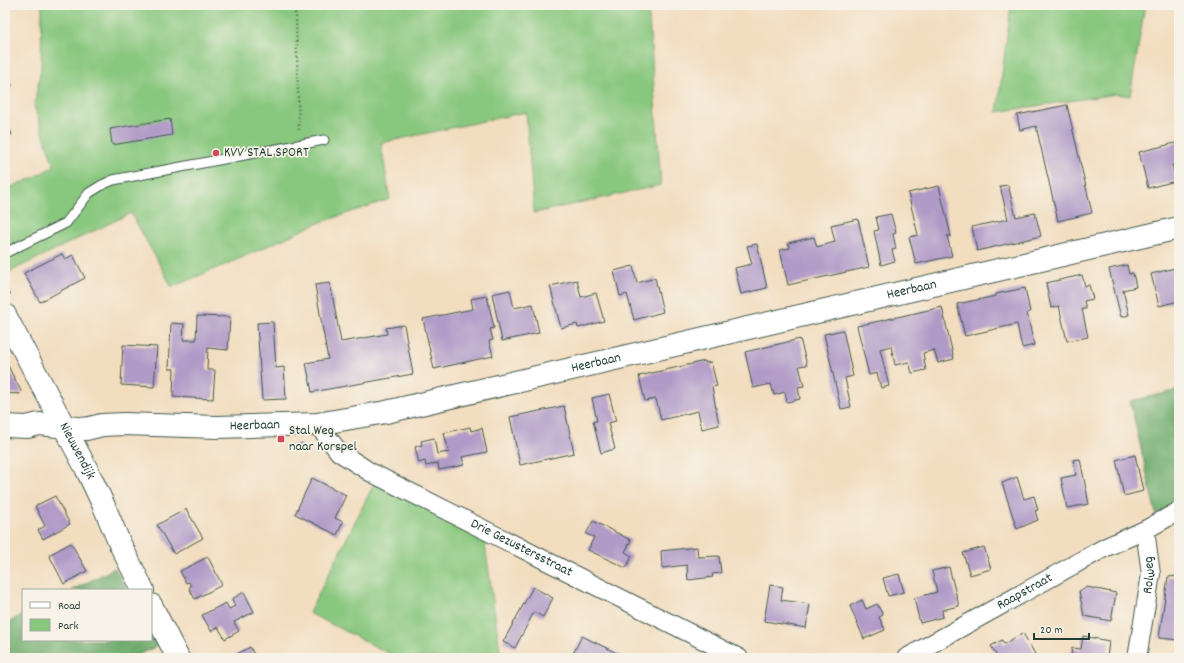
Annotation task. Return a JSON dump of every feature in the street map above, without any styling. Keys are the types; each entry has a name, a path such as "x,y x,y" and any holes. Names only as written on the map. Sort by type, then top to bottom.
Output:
{"street":[{"name":"Heerbaan","path":"5,426 27,427 38,424 86,429 102,425 124,424 217,427 317,424 386,412 1179,228"},
{"name":"Nieuwendijk","path":"5,315 104,506 118,542 142,589"},
{"name":"Drie Gezustersstraat","path":"317,424 339,452 370,472 739,658"},
{"path":"1145,530 1179,511"},
{"name":"Raapstraat","path":"906,658 1038,583 1104,548 1145,530"},
{"name":"Rolweg","path":"1137,658 1151,574 1145,530"},
{"path":"152,607 178,658"}],"lane":[{"path":"5,253 66,223 89,193 113,180 324,140"}],"path":[{"path":"293,5 296,17 300,145"}],"green space":[{"name":"KVV STAL SPORT","path":"42,5 648,5 661,185 534,213 526,112 381,143 390,199 316,224 172,287 131,213 5,274 5,189 31,179 54,166 34,106 41,69"},
{"path":"1011,5 1145,5 1130,96 1116,94 997,112"},
{"path":"1179,390 1179,500 1156,515 1130,401"},
{"path":"375,482 484,537 501,658 398,658 309,613"},
{"path":"115,568 126,589 74,589"},
{"path":"22,616 22,641 152,641 152,637 157,646 133,658 5,658 5,624"}],"building":[{"path":"5,72 12,86 5,89"},
{"path":"1067,105 1092,213 1058,221 1036,126 1020,130 1017,115"},
{"path":"170,119 172,135 112,145 110,129"},
{"path":"6,123 12,134 6,137 9,143 5,146"},
{"path":"1179,142 1179,163 1172,165 1176,181 1148,188 1139,152"},
{"path":"1008,185 1016,217 1035,213 1041,236 977,251 972,227 1008,219 1000,186"},
{"path":"939,186 951,236 947,236 952,256 916,264 909,237 918,235 908,193"},
{"path":"891,214 896,233 893,234 896,249 892,250 895,261 881,265 874,231 879,230 876,217"},
{"path":"858,219 869,267 788,285 780,250 790,248 788,243 814,237 817,247 835,242 831,225"},
{"path":"757,244 767,288 741,294 735,268 752,264 747,246"},
{"path":"62,254 65,259 73,255 85,278 40,302 24,273"},
{"path":"1127,265 1129,274 1133,273 1136,287 1123,290 1129,315 1121,317 1109,269"},
{"path":"633,266 637,283 655,278 663,312 634,320 627,294 620,296 614,271"},
{"path":"1179,267 1179,301 1159,306 1151,274"},
{"path":"1082,275 1085,286 1089,285 1093,299 1084,301 1086,309 1082,309 1088,337 1067,341 1059,306 1051,308 1046,283"},
{"path":"577,280 581,297 596,293 604,321 578,328 577,324 561,328 550,286"},
{"path":"330,283 341,342 387,334 386,328 404,325 413,374 312,392 306,363 328,359 315,285"},
{"path":"1025,288 1030,312 1027,313 1034,345 1022,348 1017,324 965,336 957,304"},
{"path":"510,290 514,308 533,304 539,333 502,341 492,294"},
{"path":"487,296 494,328 490,329 493,340 489,341 493,356 434,369 423,319 473,309 471,299"},
{"path":"942,307 954,359 938,363 934,350 923,353 926,370 912,373 909,362 895,365 891,346 880,349 889,386 881,388 877,373 869,375 857,326"},
{"path":"197,316 230,317 228,350 208,348 207,370 215,370 213,399 173,397 174,369 169,369 171,323 184,324 183,340 196,340"},
{"path":"273,322 276,368 284,367 286,399 262,400 257,323"},
{"path":"843,330 853,376 845,378 851,407 841,409 824,334"},
{"path":"800,339 807,365 799,366 804,386 798,387 800,399 787,402 785,392 774,395 771,384 753,388 745,352"},
{"path":"123,345 157,347 154,387 121,385"},
{"path":"5,360 21,391 20,394 5,393"},
{"path":"705,361 706,363 711,362 717,386 712,387 719,425 702,429 698,411 661,420 656,399 645,401 639,376"},
{"path":"609,394 616,421 608,423 615,449 601,453 593,421 597,421 592,398"},
{"path":"564,406 574,453 520,465 510,417"},
{"path":"470,427 471,431 482,428 487,452 462,457 464,465 439,470 438,463 426,466 425,461 419,463 415,447 422,445 421,441 434,438 437,454 449,452 444,433"},
{"path":"302,444 303,449 295,449 294,445"},
{"path":"1135,455 1143,491 1124,496 1116,460"},
{"path":"1080,459 1089,504 1067,508 1061,478 1076,475 1073,460"},
{"path":"1017,477 1024,499 1034,496 1038,510 1035,511 1038,520 1017,529 1002,483"},
{"path":"312,478 346,495 335,518 343,522 337,535 295,514"},
{"path":"55,496 70,524 43,539 38,530 45,526 35,506"},
{"path":"186,509 203,538 174,554 157,525"},
{"path":"593,521 631,540 625,552 632,556 626,568 588,550 594,537 586,534"},
{"path":"71,543 87,571 64,584 49,555"},
{"path":"697,547 698,557 719,556 721,573 712,574 713,577 688,580 687,565 662,568 661,551"},
{"path":"984,547 991,569 970,575 963,553"},
{"path":"208,557 222,585 195,599 189,588 191,586 189,582 186,583 180,571"},
{"path":"949,567 959,606 942,610 943,617 920,623 914,598 937,592 932,571"},
{"path":"899,574 904,592 888,596 883,578"},
{"path":"1179,576 1179,640 1159,638 1168,577"},
{"path":"770,585 783,587 781,600 810,604 806,628 764,621"},
{"path":"533,587 553,598 543,617 534,612 515,648 503,642"},
{"path":"1087,587 1116,593 1111,621 1084,616 1079,591"},
{"path":"244,592 254,612 234,622 239,631 225,639 218,627 211,631 202,615 226,603 229,609 235,606 232,599"},
{"path":"862,600 866,609 877,604 883,615 879,617 885,630 864,639 850,606"},
{"path":"1023,633 1035,654 1028,658 998,658 991,646 1002,640 1004,644"},
{"path":"582,636 623,656 622,658 571,658"},
{"path":"1083,636 1109,641 1107,658 1071,656 1072,648 1081,649"},
{"path":"250,647 256,658 230,658"}],"place":[{"name":"KVV STAL SPORT","path":"216,153"},
{"name":"Stal Weg naar Korspel","path":"281,439"}]}
